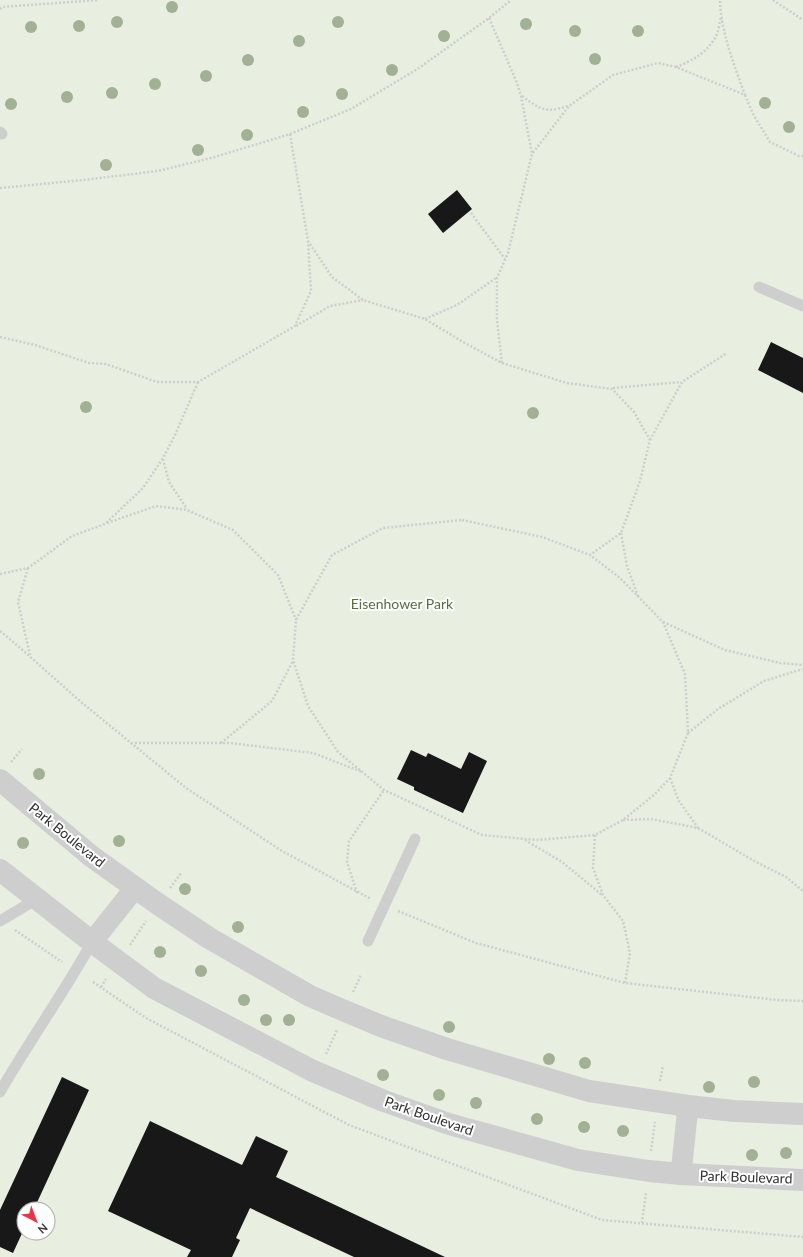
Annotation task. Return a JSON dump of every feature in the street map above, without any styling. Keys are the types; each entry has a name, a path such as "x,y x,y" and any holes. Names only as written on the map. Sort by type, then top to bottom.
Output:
{"street":[{"name":"Park Boulevard","path":"4,773 91,856 209,938 310,996 381,1026 447,1049 589,1090 688,1106 734,1111 803,1114"},
{"name":"Park Boulevard","path":"0,870 154,988 313,1071 384,1101 449,1124 578,1160 648,1171 681,1174 803,1180"},
{"path":"92,942 135,888"},
{"path":"681,1174 688,1106"}],"lane":[{"path":"759,287 803,306"},
{"path":"368,941 415,839"},
{"path":"1,921 37,899"},
{"path":"0,1092 76,971 92,942"}],"path":[{"path":"0,9 2,7 98,0"},
{"path":"0,188 158,171 215,157 290,134 351,109 420,68 489,18 511,0"},
{"path":"720,0 721,17 732,56 745,95 754,116 770,142 799,156 803,156"},
{"path":"773,0 803,20"},
{"path":"676,67 690,62 704,52 716,36 721,17"},
{"path":"489,18 517,83 521,96 532,154"},
{"path":"502,363 497,320 497,278 508,253 532,154 569,106 614,75 658,63 676,67 745,95"},
{"path":"521,96 540,109 555,110 569,106"},
{"path":"290,134 308,241 311,291 295,326"},
{"path":"471,214 505,259"},
{"path":"308,241 332,277 363,300 425,319 502,363 567,384 612,388 682,382 727,353"},
{"path":"425,319 457,305 497,278"},
{"path":"0,337 35,345 89,363 106,364 157,382 198,382 330,306 363,300"},
{"path":"105,524 143,488 163,458 175,435 198,382"},
{"path":"638,597 627,566 621,533 640,481 650,440 682,382"},
{"path":"612,388 634,412 650,440"},
{"path":"163,458 169,482 187,510"},
{"path":"0,574 28,568 72,536 156,506 187,510 233,530 278,575 296,620"},
{"path":"462,520 542,537 590,555 620,578 662,622 684,674 688,733 670,778 655,794 623,820 595,835 537,840 482,835 384,790 338,752 308,706 293,660 296,620 332,554 383,528 462,520"},
{"path":"590,555 621,533"},
{"path":"28,568 18,602 30,656"},
{"path":"662,622 725,650 780,663 803,665"},
{"path":"0,632 30,656 81,702 186,788 282,851 357,893 476,943 626,983 778,1000 803,1001"},
{"path":"220,743 272,701 293,660"},
{"path":"688,733 718,709 764,681 803,669"},
{"path":"131,743 230,743 313,753 364,773"},
{"path":"4,773 22,749"},
{"path":"670,778 679,801 698,828"},
{"path":"357,893 348,862 349,841 384,790"},
{"path":"623,820 651,819 698,828 756,862 786,877 803,891"},
{"path":"595,835 593,868 603,895"},
{"path":"523,839 562,862 603,895 623,921 630,953 626,983"},
{"path":"167,892 182,872"},
{"path":"129,947 147,920"},
{"path":"1,921 64,963"},
{"path":"350,998 361,975"},
{"path":"326,1055 339,1026"},
{"path":"659,1088 663,1065"},
{"path":"651,1155 655,1121"},
{"path":"642,1223 646,1188"}],"green space":[{"name":"Eisenhower Park","path":"0,0 803,0 803,1257 0,1257"}],"building":[{"path":"457,190 472,209 443,233 428,214"},
{"path":"771,342 803,358 803,393 758,370"},
{"path":"411,750 426,757 428,753 461,769 469,752 487,761 463,813 414,790 414,787 397,779"},
{"path":"62,1077 89,1090 38,1201 16,1201 16,1241 18,1241 13,1253 0,1247 0,1210"},
{"path":"150,1121 242,1165 256,1136 288,1151 276,1177 445,1257 354,1257 250,1208 236,1238 240,1240 232,1257 187,1257 191,1250 108,1211"}]}
